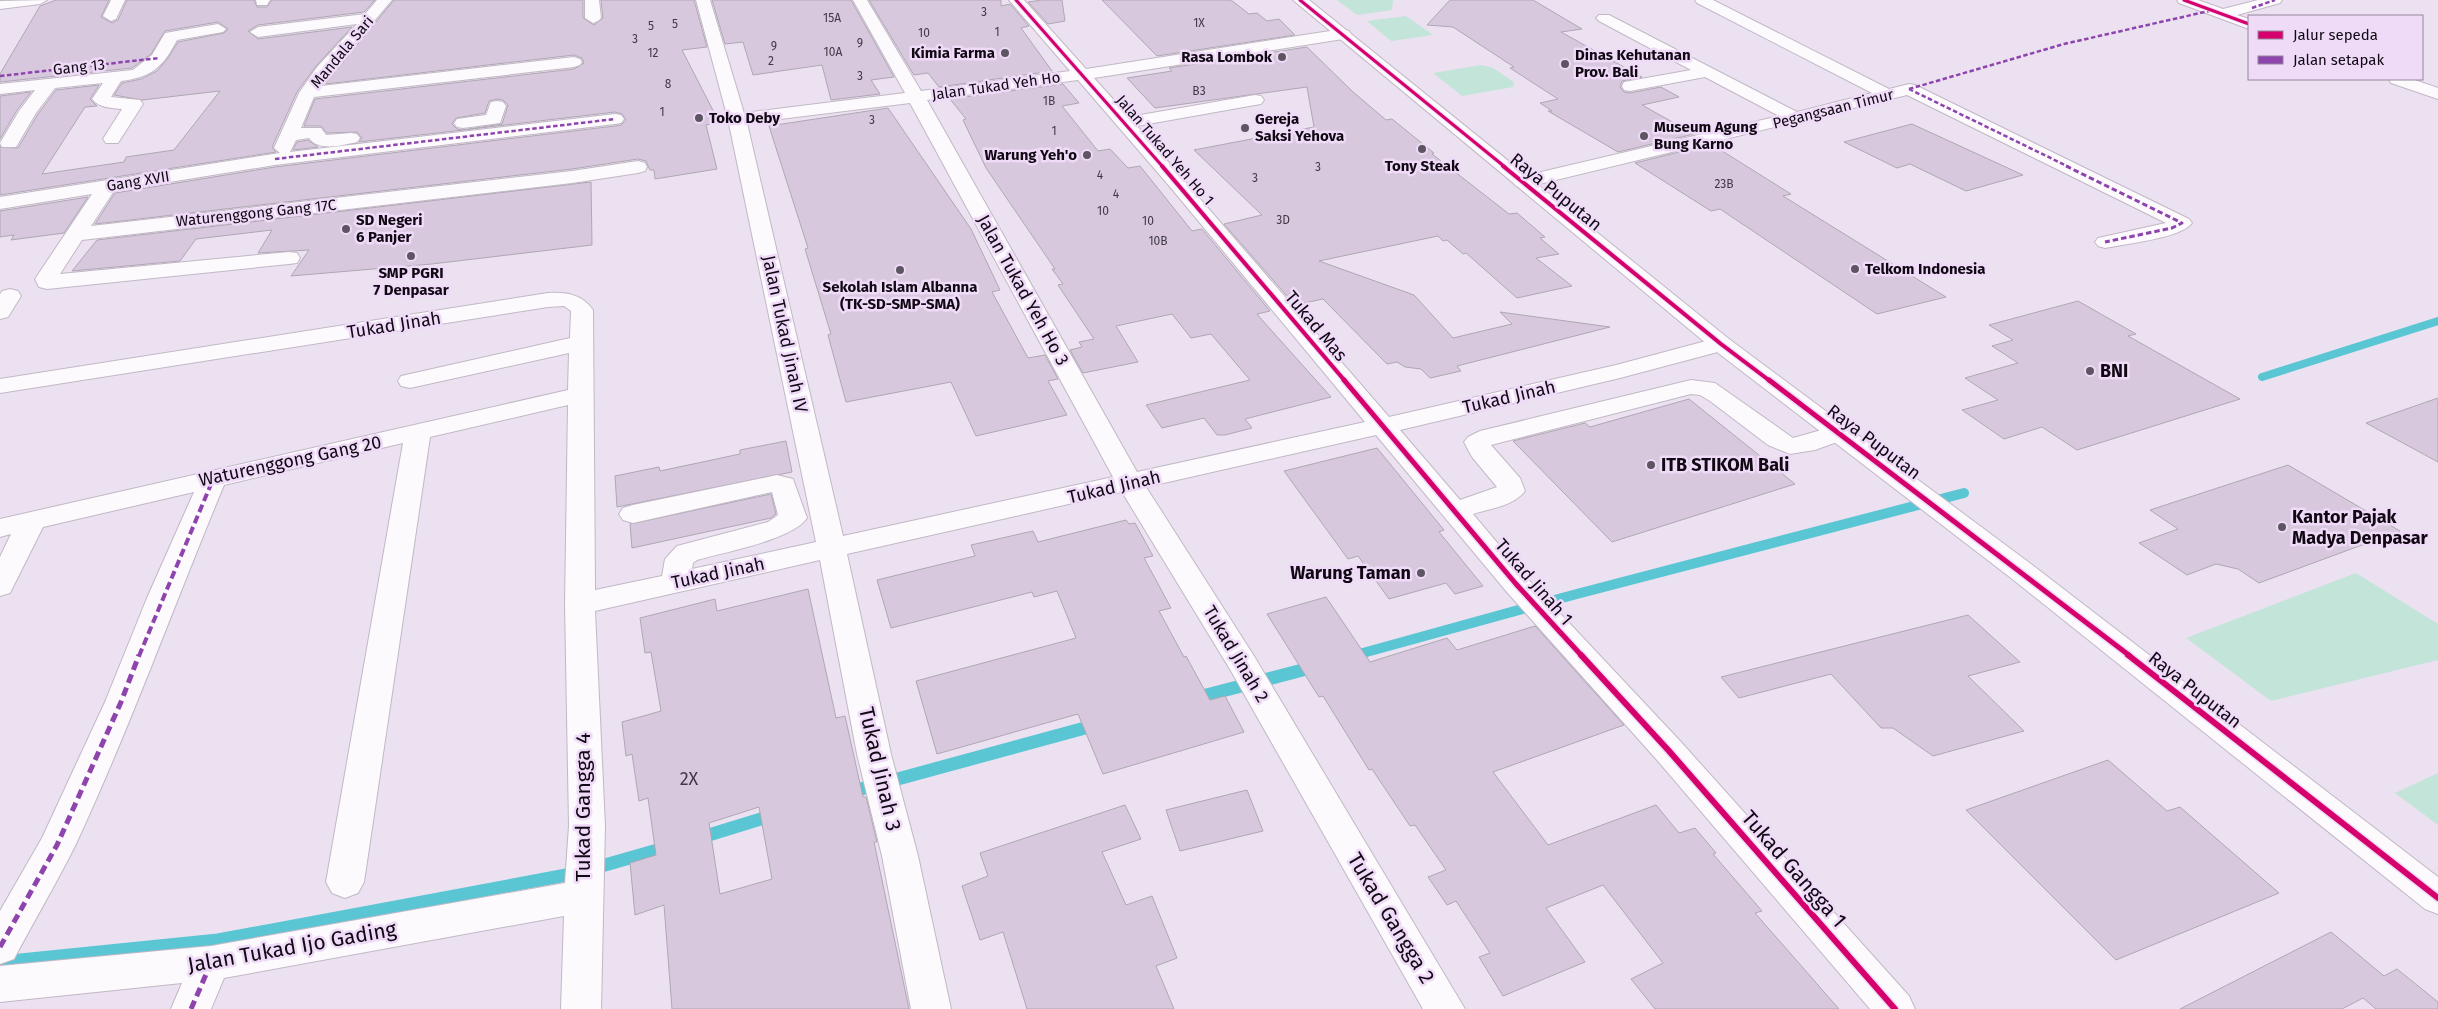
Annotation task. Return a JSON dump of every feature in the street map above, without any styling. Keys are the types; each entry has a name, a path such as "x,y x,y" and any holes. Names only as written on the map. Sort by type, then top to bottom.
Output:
{"street":[{"path":"0,4 40,0"},
{"path":"111,16 118,0"},
{"name":"Mandala Sari","path":"275,159 279,156 308,93 323,71 385,0"},
{"path":"592,0 593,18"},
{"name":"Jalan Tukad Yeh Ho 3","path":"860,0 916,97 1130,483"},
{"name":"Jalan Tukad Yeh Ho 1","path":"1016,0 1125,123 1153,136 1228,244"},
{"name":"Raya Puputan","path":"1300,0 1721,344 2029,577 2438,898"},
{"path":"1702,0 1888,95"},
{"path":"2184,0 2248,24"},
{"path":"2222,14 2276,0"},
{"name":"Jalan Tukad Jinah IV","path":"704,4 737,119 832,549"},
{"path":"258,32 370,18"},
{"path":"1604,18 1795,118"},
{"path":"0,89 115,77 143,72 158,58 171,36 218,29"},
{"name":"Jalan Tukad Yeh Ho","path":"737,119 916,97 1343,34"},
{"name":"Gang 13","path":"0,76 158,58"},
{"path":"308,93 574,62"},
{"path":"1630,86 1706,72"},
{"path":"112,139 134,104 112,103 101,99 115,77"},
{"path":"2401,80 2438,94"},
{"path":"9,143 28,111 49,84"},
{"name":"Pegangsaan Timur","path":"1523,182 1909,89 2182,224 2172,228 2105,242"},
{"path":"1125,123 1254,100"},
{"path":"289,135 315,132 319,140 330,141 494,119 497,106"},
{"path":"1153,136 1249,115 1268,115"},
{"name":"Gang XVII","path":"0,203 275,159 615,119"},
{"name":"Waturenggong Gang 17C","path":"77,234 572,177 638,167"},
{"path":"107,186 46,279 47,282 289,258"},
{"name":"Tukad Mas","path":"1228,244 1383,426"},
{"name":"Tukad Jinah","path":"0,386 548,300 575,302 582,310 580,604 1130,483 1620,372 1721,344"},
{"path":"410,381 581,343"},
{"path":"1454,510 1502,496 1511,491 1510,484 1481,451 1477,442 1489,436 1691,387 1706,388 1777,440 1790,446 1806,444 1839,433"},
{"name":"Waturenggong Gang 20","path":"0,528 214,477 418,433 580,395"},
{"name":"Tukad Jinah 1","path":"1383,426 1516,584 1669,751"},
{"path":"345,882 418,433"},
{"path":"4,941 57,845 122,702 162,598 214,477"},
{"name":"Tukad Jinah 2","path":"1130,483 1243,664 1338,827"},
{"path":"633,514 770,484 783,485 794,518 790,522 778,528 687,553 678,559 676,582"},
{"path":"0,586 32,521"},
{"name":"Tukad Jinah 3","path":"832,549 874,754 900,856 928,1000"},
{"name":"Tukad Gangga 4","path":"580,604 587,826 583,890 581,1009"},
{"name":"Tukad Gangga 1","path":"1669,751 1896,1009"},
{"name":"Tukad Gangga 2","path":"1338,827 1445,1009"},
{"name":"Jalan Tukad Ijo Gading","path":"0,984 211,963 583,890"},
{"path":"191,1009 211,963"}],"green space":[{"path":"1337,0 1393,0 1392,10 1357,15"},
{"path":"1406,16 1433,35 1391,41 1367,21"},
{"path":"1482,65 1493,68 1514,82 1513,87 1462,96 1433,73"},
{"path":"2356,573 2438,624 2438,660 2271,701 2186,638"},
{"path":"2438,773 2438,825 2395,793"}],"building":[{"path":"56,0 109,0 101,17 112,23 118,20 127,0 254,0 257,7 267,7 272,0 375,0 364,12 258,25 248,31 258,39 352,27 316,66 297,92 272,147 276,152 0,195 0,147 18,148 38,114 56,90 99,85 90,99 97,106 85,107 42,174 124,162 126,157 174,150 220,91 142,100 114,95 122,83 141,79 157,71 178,42 224,33 228,29 218,22 165,31 151,54 132,68 0,82 0,74 40,6"},
{"path":"394,0 583,0 583,18 594,25 603,18 601,0 694,0 707,47 682,50 719,122 706,125 717,169 655,179 654,170 650,170 646,161 638,159 572,169 95,224 115,193 275,167 615,126 621,125 626,120 622,114 615,112 463,130 359,142 362,138 357,132 327,133 321,126 304,126 315,99 574,69 584,63 582,58 574,55 325,84","holes":["503,100 508,105 502,124 463,130 457,129 452,124 456,118 485,113 489,101"]},
{"path":"712,0 851,0 894,77 871,80 880,94 831,100 822,65 753,75 743,42 725,44"},
{"path":"869,0 1001,0 1001,6 1010,4 1029,26 1021,28 1052,71 939,87 928,73 914,75"},
{"path":"1062,0 1065,21 1048,24 1028,2"},
{"path":"1102,0 1231,0 1249,14 1257,13 1267,21 1279,19 1295,35 1157,56"},
{"path":"1450,0 1533,0 1582,29 1561,32 1642,77 1622,81 1620,87 1624,92 1630,93 1661,87 1679,97 1642,105 1694,134 1618,152 1548,111 1552,111 1540,103 1558,99 1510,68 1514,67 1453,27 1427,25"},
{"path":"1307,47 1352,91 1386,120 1392,119 1434,153 1432,154 1509,214 1517,213 1545,237 1540,238 1559,254 1536,258 1572,286 1517,298 1466,253 1463,254 1447,240 1443,241 1438,236 1319,261 1414,295 1453,338 1512,324 1500,312 1610,327 1457,366 1461,371 1430,378 1421,369 1405,367 1397,362 1387,364 1323,299 1295,305 1224,224 1262,215 1194,150 1314,127 1307,87 1155,108 1127,78 1172,71 1169,68"},
{"path":"1063,84 1079,103 1062,106 1098,151 1110,149 1128,168 1140,166 1192,231 1202,229 1270,311 1257,314 1331,397 1245,419 1252,428 1225,435 1217,435 1204,418 1162,428 1146,405 1250,380 1211,334 1191,338 1172,314 1116,326 1138,362 1083,373 1070,350 1082,347 1079,342 1094,339 1058,285 1063,284 1052,269 1055,269 986,168 963,120 966,119 950,99"},
{"path":"31,92 17,110 0,139 0,96"},
{"path":"888,108 971,229 1000,290 992,292 1028,358 1045,355 1058,379 1048,381 1067,415 976,436 951,382 846,402 828,335 831,334 805,249 808,248 769,126"},
{"path":"1912,124 2023,175 1966,191 1910,164 1897,168 1844,142"},
{"path":"308,140 318,147 293,150 297,142"},
{"path":"1711,144 1791,194 1783,196 1946,297 1877,314 1720,209 1711,211 1635,163"},
{"name":"SD Negeri 6 Panjer","path":"591,182 592,245 432,264 291,276 309,250 258,253 272,230 196,239 180,261 72,271 97,240"},
{"path":"88,197 64,233 11,240 14,235 0,237 0,211"},
{"name":"BNI","path":"2078,301 2136,334 2128,336 2240,399 2077,450 2042,427 2004,439 1962,410 1998,400 1965,378 2018,363 1992,346 2013,340 1989,325"},
{"path":"2438,398 2438,462 2366,423"},
{"name":"ITB STIKOM Bali","path":"1689,399 1795,484 1612,542 1513,441 1585,423 1590,427"},
{"path":"786,441 792,472 617,507 615,476 659,467 660,471 740,454 740,450"},
{"path":"1377,448 1444,530 1439,532 1483,586 1455,594 1446,583 1389,599 1358,556 1348,559 1284,471"},
{"name":"Kantor Pajak Madya Denpasar","path":"2288,465 2400,531 2259,583 2238,569 2216,564 2187,575 2139,543 2178,529 2150,510"},
{"path":"771,494 776,514 771,518 632,548 630,524"},
{"path":"1126,520 1129,524 1135,523 1153,556 1144,558 1171,608 1159,611 1184,657 1186,656 1210,700 1225,696 1244,732 1103,774 1078,714 937,754 916,681 1076,638 1057,591 1034,597 1032,592 891,628 877,580 975,556 971,545 1033,531 1038,542"},
{"path":"808,589 836,718 845,716 863,797 866,797 877,842 874,842 909,1009 672,1009 664,905 635,915 630,863 656,855 648,798 639,801 632,754 626,756 622,722 661,711 651,652 645,653 640,618 715,599 717,611","holes":["759,807 772,879 720,894 709,823"]},
{"path":"1326,597 1370,662 1447,638 1457,650 1535,626 1624,725 1493,772 1548,845 1656,805 1679,833 1695,828 1716,853 1713,854 1762,911 1755,913 1839,1009 1655,1009 1631,979 1663,963 1603,885 1546,908 1585,962 1503,996 1479,957 1490,953 1456,901 1447,905 1428,877 1446,870 1415,825 1410,826 1372,769 1369,770 1323,696 1319,697 1267,614"},
{"path":"1968,615 2020,662 1968,676 2024,731 1933,756 1893,728 1881,728 1831,674 1739,698 1721,677"},
{"path":"2108,760 2167,811 2180,807 2279,893 2116,960 1966,810"},
{"path":"1247,790 1263,831 1180,851 1166,810"},
{"path":"1125,805 1141,839 1102,852 1126,905 1152,896 1177,958 1156,966 1174,1009 1027,1009 1003,932 980,940 962,886 988,876 980,853"},
{"path":"2331,932 2384,976 2397,969 2438,1002 2438,1009 2376,1009 2363,998 2342,1009 2180,1009"}],"waterway":[{"path":"2262,377 2438,321"},
{"path":"1355,655 1352,656 1573,595 1964,493"},
{"path":"1195,698 1314,667"},
{"path":"850,792 1096,725"},
{"path":"699,838 774,815"},
{"path":"591,869 668,847"},
{"path":"0,962 218,940 577,873"}],"marked path":[{"path":"2252,8 2275,0"},
{"path":"1909,89 2064,44 2133,30 2209,11"},
{"path":"0,76 159,58"},
{"path":"1909,89 2182,223 2172,228 2105,242"},
{"path":"275,159 615,119"},
{"path":"0,947 57,845 121,702 162,598 214,477"},
{"path":"191,1009 211,963"}],"cycle path":[{"path":"1016,0 1178,184 1516,584 1669,751 1895,1009"},
{"path":"1300,0 1721,344 2021,571 2438,898"},
{"path":"2184,0 2248,24"}],"place":[{"name":"Kimia Farma","path":"1005,53"},
{"name":"Rasa Lombok","path":"1282,57"},
{"name":"Dinas Kehutanan Prov. Bali","path":"1565,64"},
{"name":"Toko Deby","path":"699,118"},
{"name":"Gereja Saksi Yehova","path":"1245,128"},
{"name":"Museum Agung Bung Karno","path":"1644,136"},
{"name":"Tony Steak","path":"1422,149"},
{"name":"Warung Yeh'o","path":"1087,155"},
{"name":"SD Negeri 6 Panjer","path":"346,229"},
{"name":"SMP PGRI 7 Denpasar","path":"411,256"},
{"name":"Telkom Indonesia","path":"1855,269"},
{"name":"Sekolah Islam Albanna (TK-SD-SMP-SMA)","path":"900,270"},
{"name":"BNI","path":"2090,371"},
{"name":"ITB STIKOM Bali","path":"1651,465"},
{"name":"Kantor Pajak Madya Denpasar","path":"2282,527"},
{"name":"Warung Taman","path":"1421,573"}]}
